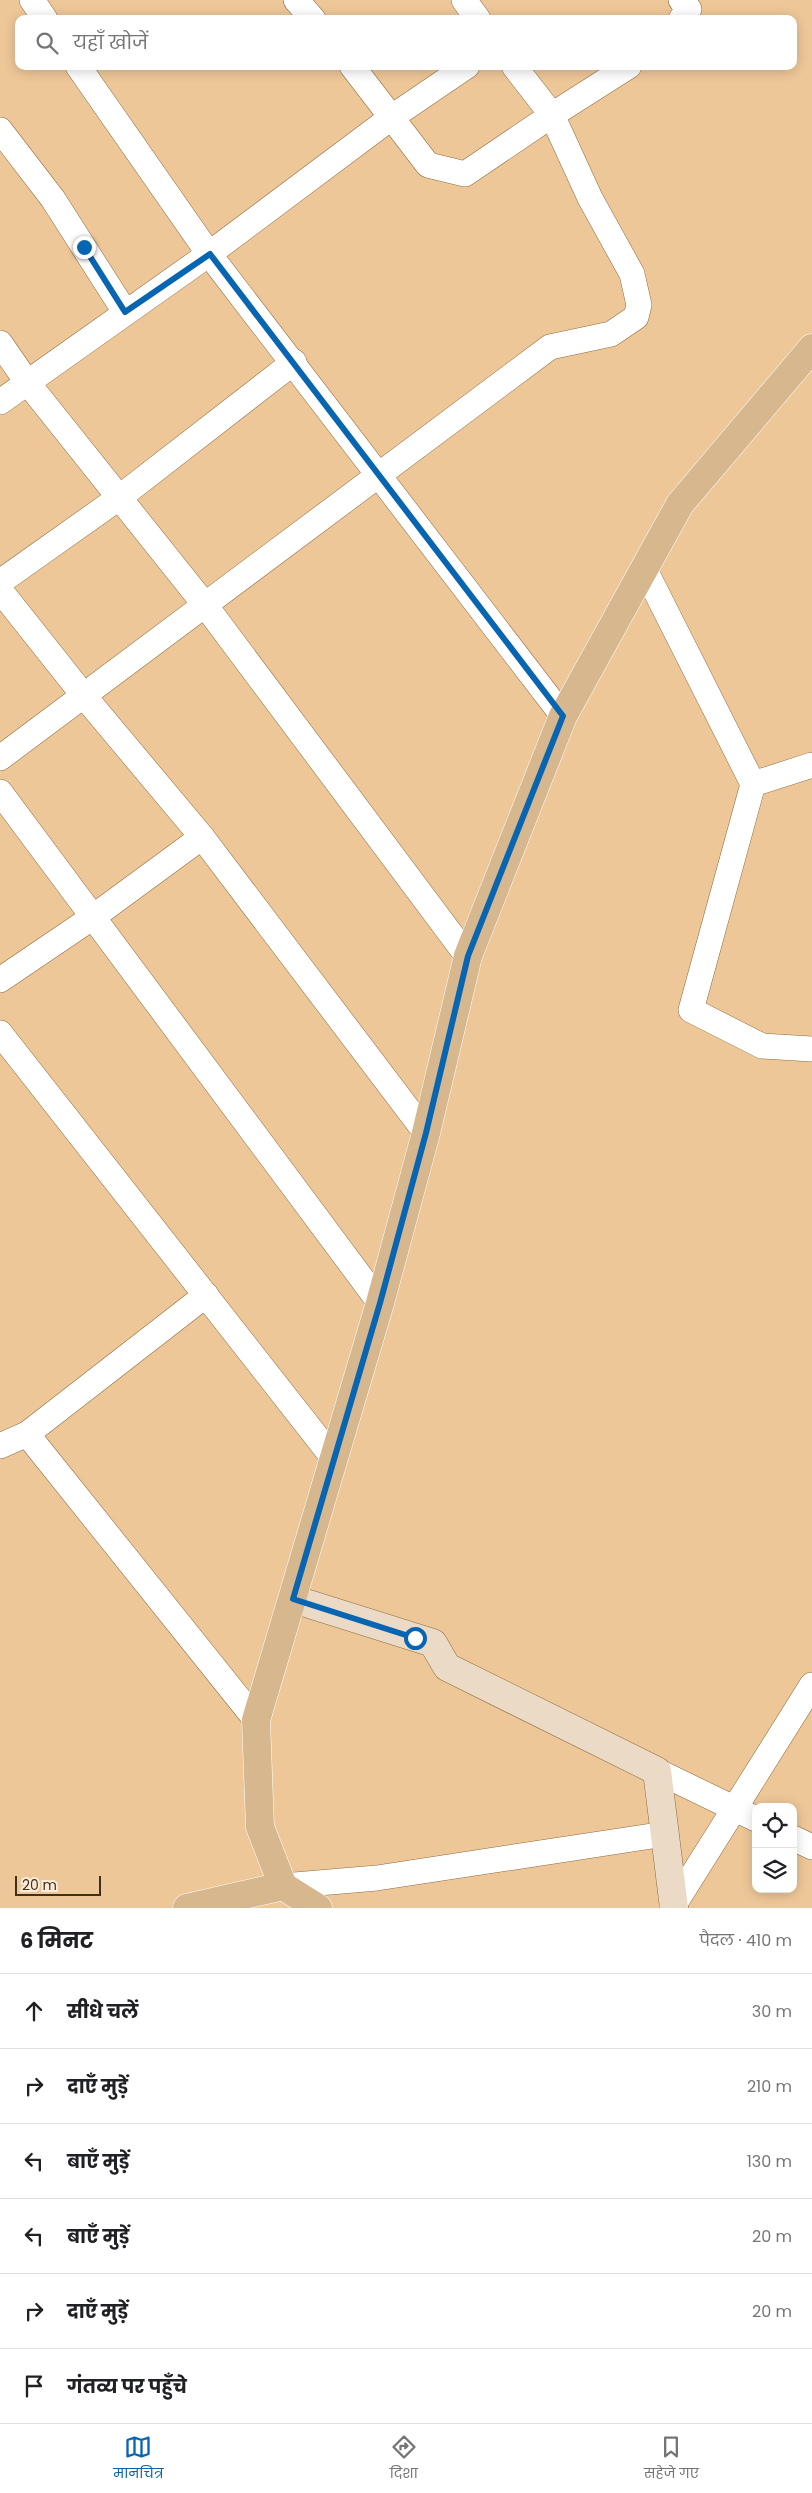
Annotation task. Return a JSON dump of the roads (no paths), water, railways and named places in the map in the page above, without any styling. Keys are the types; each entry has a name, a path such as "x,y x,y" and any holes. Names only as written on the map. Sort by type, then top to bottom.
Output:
{"main road":[{"path":"318,1908 283,1886 260,1827 256,1720 380,1303 426,1133 468,957 563,716 680,504 812,348"},
{"path":"187,1908 283,1886"}],"street":[{"path":"32,0 42,15"},
{"path":"296,0 309,15"},
{"path":"464,0 475,15"},
{"path":"681,0 688,9 684,15"},
{"path":"81,70 210,254 563,716"},
{"path":"355,70 428,165 466,174 552,115 623,70"},
{"path":"0,402 125,312 210,254 392,117 460,70"},
{"path":"0,758 550,347 611,334 636,317 639,305 632,274 590,198 552,115 517,70"},
{"path":"0,130 53,199 125,312"},
{"path":"0,343 27,382 205,605 468,957"},
{"path":"0,582 120,497 294,362"},
{"path":"644,570 753,784 691,1010 762,1046 812,1048"},
{"path":"0,590 84,696 202,836 426,1133"},
{"path":"753,784 812,765"},
{"path":"0,792 380,1303"},
{"path":"0,980 93,917 202,836"},
{"path":"0,1033 334,1459"},
{"path":"0,1446 27,1434 206,1295"},
{"path":"27,1434 256,1720"},
{"path":"293,1599 433,1643 446,1667 745,1814"},
{"path":"673,1908 745,1814 812,1685"},
{"path":"657,1772 673,1908"},
{"path":"283,1886 377,1878 665,1834"},
{"path":"797,1840 812,1847"}]}
